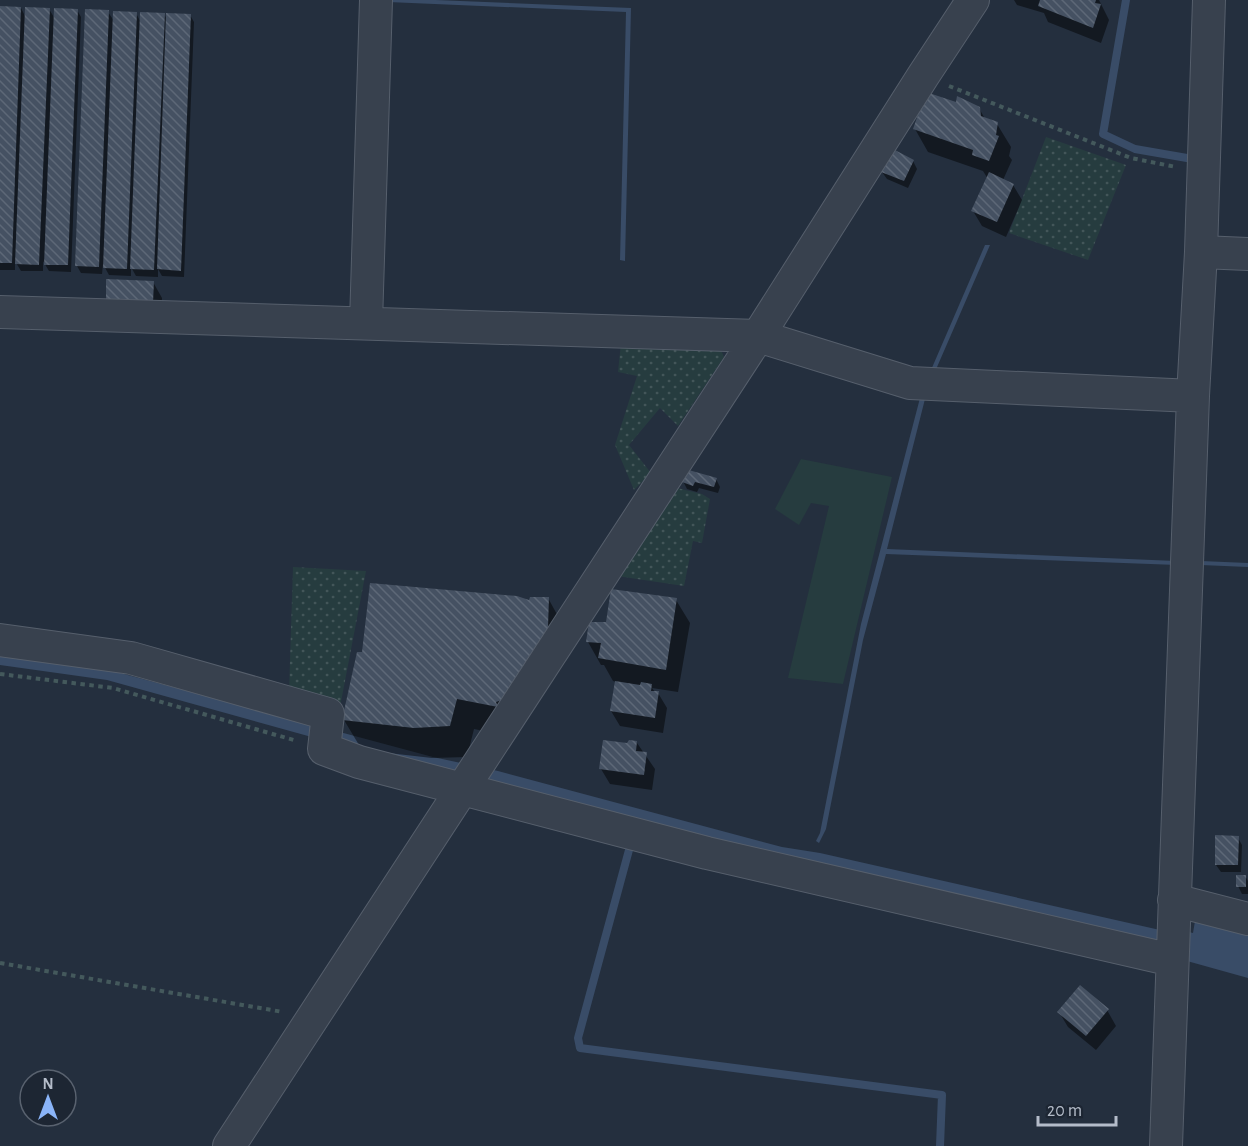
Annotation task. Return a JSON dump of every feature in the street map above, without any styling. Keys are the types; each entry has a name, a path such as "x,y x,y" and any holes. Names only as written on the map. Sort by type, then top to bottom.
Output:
{"street":[{"path":"366,323 376,0"},
{"path":"229,1146 758,336 923,76 974,0"},
{"path":"1166,1146 1209,0"},
{"path":"1201,252 1248,254"},
{"path":"0,312 758,336 910,383 1193,396"},
{"path":"0,640 131,658 328,714 324,749 359,762 707,854 1172,960"},
{"path":"1174,900 1248,919"}],"path":[{"path":"923,76 1131,158 1203,172"},
{"path":"0,674 113,688 324,749"},
{"path":"0,963 313,1018"}],"green space":[{"path":"1046,137 1126,165 1088,260 1009,233"},
{"path":"621,343 720,348 724,357 678,426 660,408 629,445 651,473 634,490 615,445 637,376 618,372"},
{"path":"801,459 892,477 843,684 788,678 829,506 811,503 799,525 775,509"},
{"path":"677,488 702,494 710,499 702,543 693,541 684,586 617,576"},
{"path":"293,567 366,571 340,707 289,692"}],"water":[{"path":"388,0 631,8 625,261 620,260 626,12 388,2"},
{"path":"985,245 990,245 934,374 931,370"},
{"path":"920,398 925,399 887,549 1176,561 1177,565 886,554 863,640 826,829 819,843 816,841 820,833 861,624"},
{"path":"1201,561 1248,563 1248,567 1201,565"},
{"path":"0,654 98,667 782,847 820,853 1160,930 1157,942 495,788 107,680 0,665"},
{"path":"1195,921 1248,934 1248,978 1187,961 1189,946 1184,944 1185,931 1193,933"}],"building":[{"path":"1040,0 1096,0 1095,3 1101,4 1093,28 1038,6"},
{"path":"0,6 21,7 12,263 0,263"},
{"path":"25,7 50,8 39,265 15,264"},
{"path":"54,8 78,9 68,265 44,265"},
{"path":"85,9 109,10 99,267 75,266"},
{"path":"113,11 137,12 127,269 103,268"},
{"path":"140,12 165,13 154,270 130,269"},
{"path":"166,13 191,14 181,271 157,269"},
{"path":"926,92 956,102 957,96 980,107 981,116 998,122 996,135 999,136 989,161 972,155 973,150 913,129"},
{"path":"891,148 914,160 904,181 881,172"},
{"path":"989,172 1014,184 997,222 971,211"},
{"path":"106,279 154,281 153,303 106,302"},
{"path":"685,469 717,478 714,487 695,482 693,486 682,482"},
{"path":"370,583 517,596 529,600 530,597 549,597 549,629 502,700 496,702 498,707 457,699 450,726 414,728 342,720 357,652 362,652"},
{"path":"611,589 677,598 666,670 598,658 601,643 586,642 589,622 606,622"},
{"path":"615,681 640,685 641,682 652,684 651,691 659,691 655,718 610,711"},
{"path":"603,740 627,743 629,740 637,741 636,751 647,752 644,775 599,769"},
{"path":"1215,835 1239,836 1238,865 1215,865"},
{"path":"1236,875 1246,875 1246,887 1236,887"},
{"path":"1080,985 1109,1009 1086,1036 1057,1012"}],"waterway":[{"path":"1126,0 1103,134 1135,149 1187,158"},
{"path":"629,850 578,1038 580,1048 942,1095 940,1146"}]}
